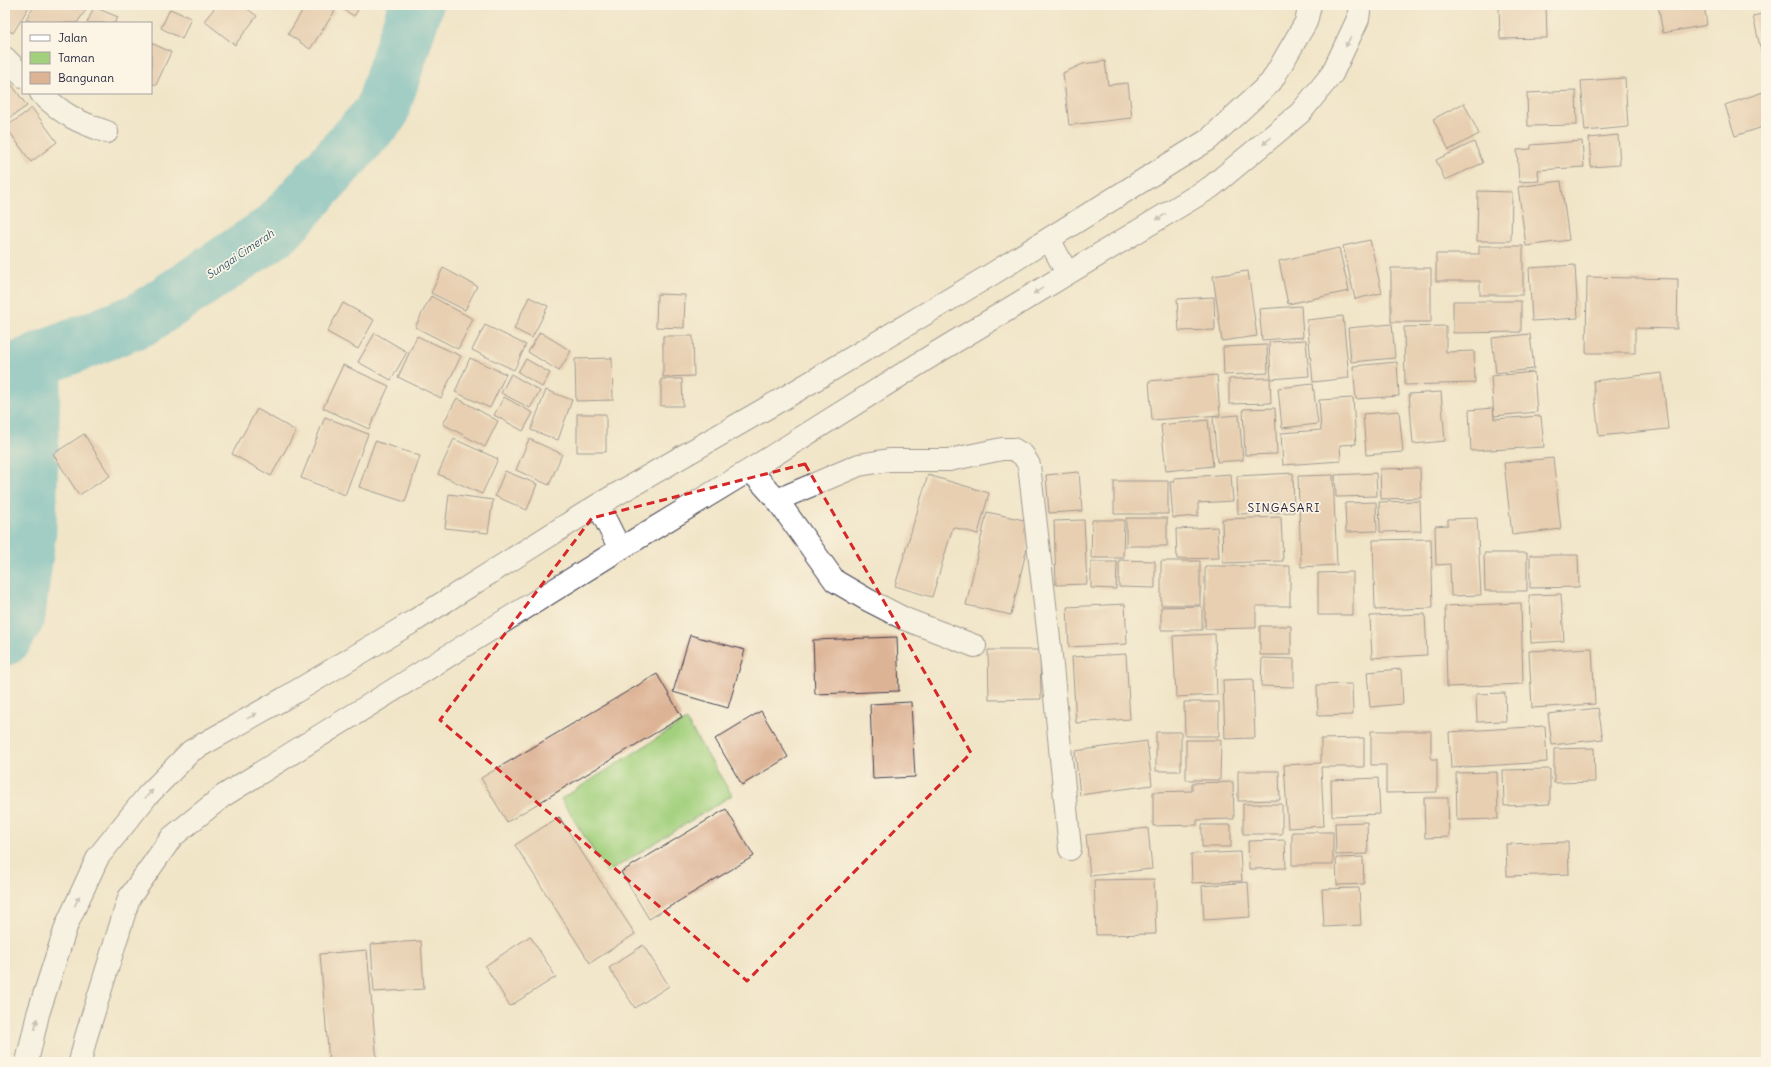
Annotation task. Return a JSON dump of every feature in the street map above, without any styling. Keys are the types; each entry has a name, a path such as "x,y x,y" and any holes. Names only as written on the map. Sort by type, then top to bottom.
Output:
{"street":[{"path":"27,1062 38,1014 67,924 98,857 147,796 191,751 414,621 598,505 791,394 1049,239 1208,140 1271,82 1306,22 1310,5"},
{"path":"80,1062 86,1037 129,898 172,837 224,796 936,353 1211,187 1300,113 1332,74 1358,19 1360,5"},
{"path":"5,58 22,75"},
{"path":"42,94 57,109 81,123 107,132"},
{"path":"1049,239 1067,273"},
{"path":"777,500 859,465 889,460 949,460 989,453 1002,449 1013,449 1023,455 1028,465 1048,626 1070,849"},
{"path":"750,470 777,500 835,581 866,600 905,619 975,646"},
{"path":"598,505 620,549"}],"highlighted area":[{"path":"805,464 971,753 747,981 440,720 592,518"}],"green space":[{"path":"686,720 732,795 607,873 561,799"}],"building":[{"path":"5,5 30,5 13,33 5,28"},
{"path":"35,5 89,5 78,22 30,22 26,19"},
{"path":"217,5 242,5 257,16 235,45 204,21"},
{"path":"306,5 326,5 335,11 310,49 288,34"},
{"path":"336,5 361,5 354,16"},
{"path":"1499,5 1546,5 1547,38 1500,39"},
{"path":"1658,5 1704,5 1707,25 1663,33"},
{"path":"94,7 118,17 116,22 87,22"},
{"path":"170,9 191,18 182,39 161,28"},
{"path":"1766,13 1766,60 1763,60 1753,16"},
{"path":"152,43 171,52 156,85 152,83"},
{"path":"1105,61 1108,85 1128,83 1132,118 1069,125 1063,73 1083,64"},
{"path":"5,75 27,106 5,121"},
{"path":"1625,78 1628,127 1585,131 1581,81"},
{"path":"1576,91 1577,125 1528,126 1527,93"},
{"path":"1766,91 1766,126 1735,136 1725,105"},
{"path":"1464,103 1479,134 1449,150 1433,119"},
{"path":"32,108 57,142 31,162 6,127"},
{"path":"1618,135 1620,165 1591,167 1589,138"},
{"path":"1582,141 1584,167 1538,170 1539,181 1519,182 1517,150 1531,149 1531,145"},
{"path":"1474,142 1483,163 1445,180 1436,160"},
{"path":"1561,181 1569,240 1526,246 1518,187"},
{"path":"1478,191 1512,192 1511,241 1477,241"},
{"path":"1370,240 1382,293 1355,299 1343,246"},
{"path":"1479,246 1523,246 1523,295 1480,295 1480,281 1436,281 1436,254 1479,254"},
{"path":"1339,248 1349,291 1288,304 1279,261"},
{"path":"1575,265 1578,318 1532,321 1529,268"},
{"path":"443,268 477,286 465,310 431,293"},
{"path":"1391,268 1431,268 1431,322 1391,322"},
{"path":"1248,271 1257,336 1222,341 1213,276"},
{"path":"1587,277 1678,279 1677,329 1635,328 1635,353 1586,353"},
{"path":"657,294 685,295 684,328 656,327"},
{"path":"431,296 473,319 458,349 415,327"},
{"path":"529,297 548,306 532,338 514,329"},
{"path":"1214,297 1215,330 1179,331 1177,299"},
{"path":"1453,301 1521,301 1521,332 1453,333"},
{"path":"343,303 374,320 358,349 327,332"},
{"path":"1301,306 1303,337 1262,340 1259,309"},
{"path":"1343,316 1349,378 1313,382 1307,320"},
{"path":"1392,324 1395,358 1351,362 1348,328"},
{"path":"485,325 526,345 514,370 472,350"},
{"path":"1446,326 1446,352 1474,351 1475,383 1405,385 1404,327"},
{"path":"540,332 571,351 559,371 528,352"},
{"path":"375,333 407,352 391,380 358,362"},
{"path":"1530,334 1534,369 1496,373 1492,338"},
{"path":"417,336 461,356 441,398 398,377"},
{"path":"663,336 693,336 694,376 663,377"},
{"path":"1306,340 1309,376 1271,379 1269,342"},
{"path":"1267,345 1268,373 1224,375 1223,347"},
{"path":"470,358 506,374 490,408 455,392"},
{"path":"612,358 613,400 576,401 575,359"},
{"path":"526,359 550,373 542,387 518,372"},
{"path":"1397,362 1399,396 1356,399 1353,366"},
{"path":"343,365 389,386 369,429 323,408"},
{"path":"1534,372 1537,412 1494,416 1491,376"},
{"path":"1662,373 1668,429 1599,436 1593,381"},
{"path":"511,374 540,391 530,408 501,393"},
{"path":"1217,375 1220,415 1152,420 1149,381"},
{"path":"1270,378 1271,403 1229,404 1229,379"},
{"path":"661,379 682,379 683,406 661,406"},
{"path":"1313,384 1318,424 1282,428 1278,388"},
{"path":"546,390 572,400 558,440 531,430"},
{"path":"1441,392 1445,441 1413,444 1409,394"},
{"path":"504,397 533,413 523,431 494,415"},
{"path":"457,398 498,421 485,447 443,424"},
{"path":"1353,398 1356,444 1340,445 1341,461 1283,465 1281,433 1321,430 1319,400"},
{"path":"1275,408 1277,454 1245,455 1243,409"},
{"path":"1493,408 1494,419 1541,416 1544,447 1471,451 1469,410"},
{"path":"257,409 296,431 271,476 232,454"},
{"path":"1399,411 1403,452 1366,455 1363,414"},
{"path":"577,414 606,414 606,452 577,452"},
{"path":"1239,415 1243,460 1217,462 1213,417"},
{"path":"325,417 368,434 345,495 301,478"},
{"path":"1208,420 1213,466 1166,471 1161,425"},
{"path":"84,434 110,476 79,495 53,454"},
{"path":"454,439 498,459 482,494 438,474"},
{"path":"529,439 562,454 549,485 516,470"},
{"path":"375,441 420,456 405,502 359,487"},
{"path":"1553,458 1561,529 1512,535 1504,463"},
{"path":"1420,468 1421,498 1381,499 1380,469"},
{"path":"505,471 537,484 527,510 495,496"},
{"path":"1079,472 1082,511 1049,513 1046,475"},
{"path":"1293,473 1294,512 1238,514 1237,476"},
{"path":"1376,473 1377,496 1336,497 1335,475"},
{"path":"1231,474 1233,501 1198,503 1198,516 1173,518 1170,482 1175,482 1174,478"},
{"path":"928,475 989,493 978,534 953,527 932,597 895,586"},
{"path":"1333,475 1337,565 1301,567 1298,476"},
{"path":"1114,481 1168,481 1168,514 1114,514"},
{"path":"449,494 493,500 488,533 445,528"},
{"path":"1420,501 1421,531 1380,532 1379,502"},
{"path":"1376,502 1377,531 1346,532 1345,503"},
{"path":"987,512 1033,522 1011,615 966,605"},
{"path":"1281,517 1283,561 1223,563 1222,519"},
{"path":"1126,518 1167,518 1167,546 1126,546"},
{"path":"1477,518 1481,595 1451,596 1450,564 1436,565 1435,526 1448,525 1448,519"},
{"path":"1084,520 1087,584 1056,585 1054,521"},
{"path":"1092,520 1124,520 1123,558 1091,558"},
{"path":"1217,527 1219,558 1177,559 1176,529"},
{"path":"1431,539 1433,608 1375,610 1373,540"},
{"path":"1484,553 1527,553 1527,591 1485,591"},
{"path":"1530,555 1578,555 1579,587 1530,588"},
{"path":"1119,560 1155,561 1155,588 1119,587"},
{"path":"1161,561 1200,561 1200,605 1161,605"},
{"path":"1091,562 1117,562 1116,589 1091,588"},
{"path":"1205,566 1290,566 1290,606 1256,606 1256,628 1205,629"},
{"path":"1353,572 1353,615 1318,615 1318,573"},
{"path":"1561,594 1564,641 1531,643 1529,595"},
{"path":"1521,603 1523,684 1447,687 1445,606"},
{"path":"1125,604 1127,644 1069,647 1067,607"},
{"path":"1202,606 1202,630 1161,630 1161,607"},
{"path":"1425,614 1427,655 1372,658 1370,616"},
{"path":"1260,626 1291,626 1291,655 1260,655"},
{"path":"1215,634 1217,695 1176,697 1173,636"},
{"path":"690,635 745,650 728,708 673,692"},
{"path":"897,637 899,691 815,694 813,640"},
{"path":"1592,648 1595,704 1532,708 1529,651"},
{"path":"988,650 1040,650 1041,699 989,700"},
{"path":"1126,654 1130,719 1076,723 1072,657"},
{"path":"1262,658 1294,659 1294,687 1261,686"},
{"path":"1401,669 1403,704 1370,707 1367,672"},
{"path":"657,674 682,717 507,822 481,778"},
{"path":"1253,679 1255,738 1225,739 1223,680"},
{"path":"1352,684 1353,715 1318,716 1317,685"},
{"path":"1505,693 1506,721 1477,722 1476,694"},
{"path":"911,702 915,777 873,779 870,704"},
{"path":"1184,702 1219,702 1219,736 1185,736"},
{"path":"1598,708 1603,739 1552,745 1548,714"},
{"path":"761,711 788,757 742,785 715,739"},
{"path":"1545,726 1547,762 1451,768 1449,732"},
{"path":"1371,731 1431,731 1431,759 1437,759 1437,792 1386,793 1386,765 1371,765"},
{"path":"1156,732 1181,732 1181,771 1156,771"},
{"path":"1364,738 1364,767 1321,767 1324,826 1288,828 1284,765 1321,763 1321,739"},
{"path":"1186,740 1221,740 1220,780 1186,780"},
{"path":"1147,741 1152,785 1080,795 1075,751"},
{"path":"1594,748 1595,782 1554,783 1554,749"},
{"path":"1550,769 1550,804 1504,806 1503,770"},
{"path":"1238,771 1279,771 1280,800 1238,801"},
{"path":"1497,772 1498,819 1457,820 1456,773"},
{"path":"1378,778 1380,814 1332,816 1331,780"},
{"path":"1233,782 1234,819 1197,820 1197,825 1153,826 1153,792 1192,791 1192,783"},
{"path":"1424,798 1448,798 1449,837 1425,838"},
{"path":"1243,804 1282,804 1282,834 1243,834"},
{"path":"726,809 754,856 649,919 621,872"},
{"path":"559,817 635,934 590,963 515,845"},
{"path":"1367,822 1368,854 1336,855 1335,823"},
{"path":"1202,825 1231,825 1231,847 1202,847"},
{"path":"1148,828 1152,869 1090,876 1086,835"},
{"path":"1292,832 1333,832 1333,865 1292,865"},
{"path":"1285,840 1286,868 1249,869 1248,841"},
{"path":"1568,842 1569,874 1507,876 1506,844"},
{"path":"1240,852 1242,881 1192,883 1191,854"},
{"path":"1363,857 1364,884 1337,885 1336,858"},
{"path":"1154,879 1156,934 1096,935 1094,880"},
{"path":"1248,882 1250,917 1204,920 1202,886"},
{"path":"1359,888 1361,925 1324,927 1322,889"},
{"path":"530,936 556,977 510,1006 485,966"},
{"path":"421,941 424,989 374,992 371,944"},
{"path":"643,945 669,986 635,1008 609,968"},
{"path":"367,950 377,1062 329,1062 320,954"}],"waterway":[{"name":"Sungai Cimerah","path":"5,376 38,360 142,319 277,229 381,113 416,5"},
{"path":"5,638 18,616 29,531 33,391 38,360"}],"district":[{"name":"SINGASARI","path":"1284,507"}]}
